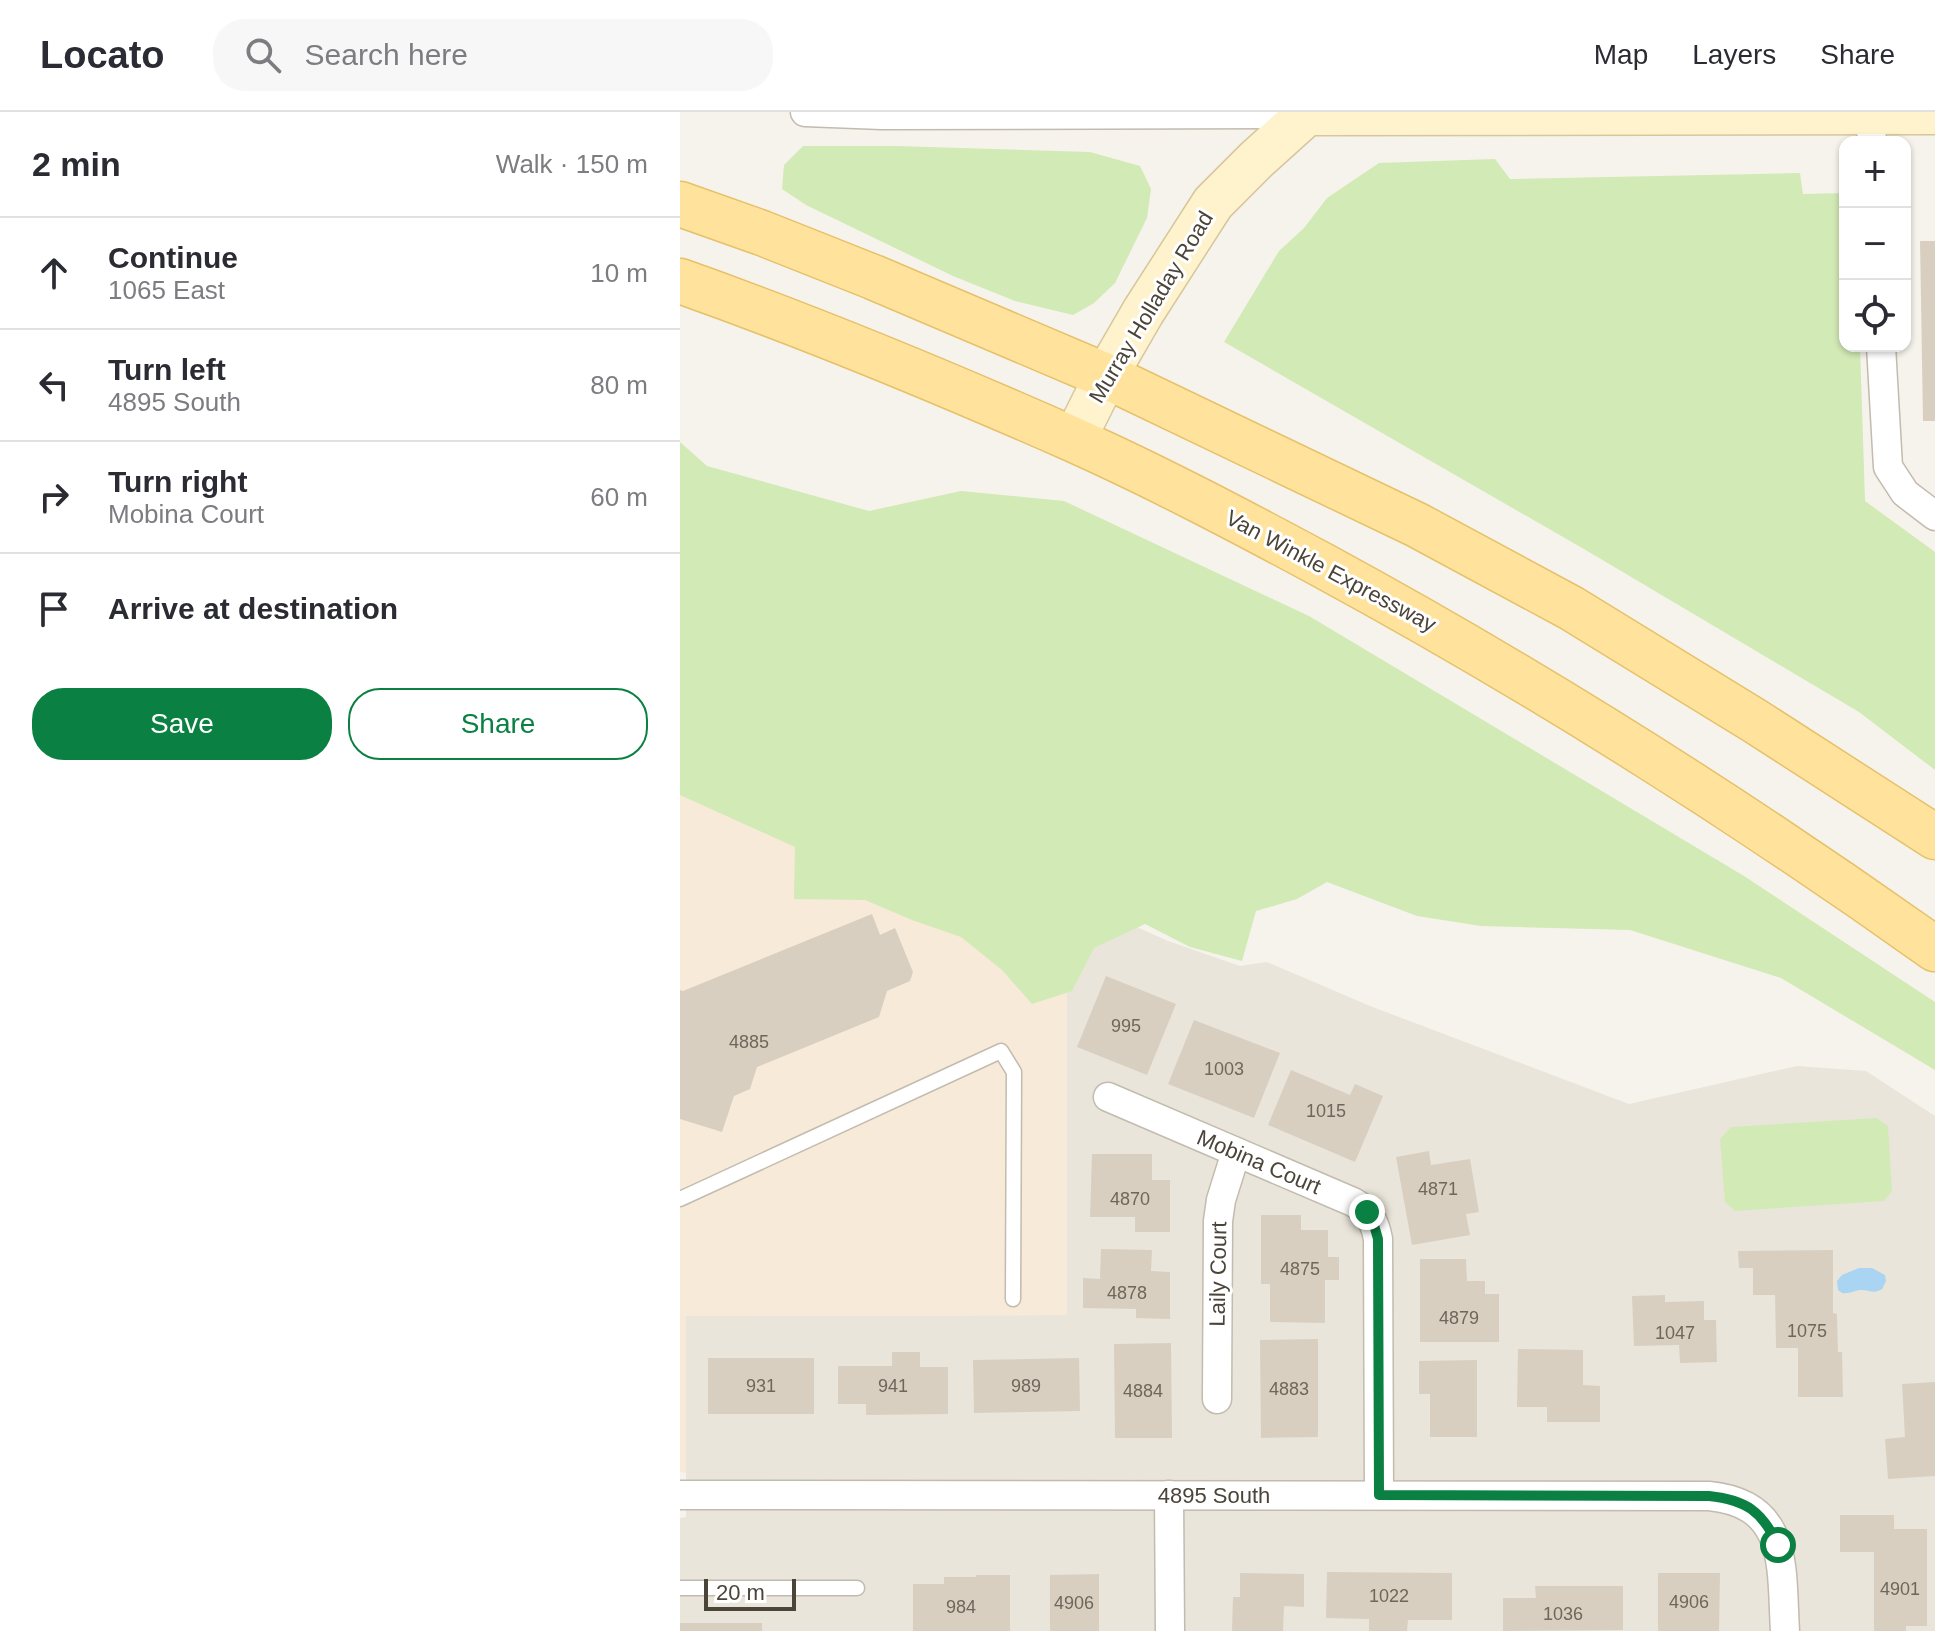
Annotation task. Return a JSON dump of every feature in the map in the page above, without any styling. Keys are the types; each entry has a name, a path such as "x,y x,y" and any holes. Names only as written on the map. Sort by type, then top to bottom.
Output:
{"main road":[{"path":"1321,114 1648,113 1871,128 1935,113"},
{"name":"Murray Holladay Road","path":"1074,440 1155,290 1213,203 1257,159 1321,114"},
{"path":"680,204 873,277 1106,376 1417,525 1571,608 1935,837"},
{"name":"Van Winkle Expressway","path":"680,281 771,313 1074,440 1251,527 1420,618 1583,714 1744,817 1935,949"}],"street":[{"path":"805,112 1321,114"},
{"path":"1881,352 1888,467 1905,493 1935,516"},
{"name":"Mobina Court","path":"1108,1097 1353,1202 1367,1212 1378,1239 1379,1495"},
{"name":"Laily Court","path":"1217,1399 1218,1221 1236,1152"},
{"name":"4895 South","path":"680,1495 1729,1498 1747,1505 1762,1518 1778,1545 1785,1631"},
{"path":"1169,1495 1170,1631"}],"lane":[{"path":"680,1199 1001,1051 1014,1072 1013,1299"},
{"path":"680,1588 857,1588"}],"shaded area":[{"path":"680,760 1060,875 1067,1000 1067,1315 686,1316 686,1473 680,1472"},
{"path":"1062,901 1081,902 1168,941 1240,966 1267,962 1370,1006 1629,1104 1797,1066 1866,1071 1935,1116 1935,1631 680,1631 680,1518 686,1517 686,1316 1067,1315 1067,1000"}],"green space":[{"path":"803,146 1090,152 1140,166 1151,189 1147,218 1115,283 1094,303 1073,315 1015,301 953,276 806,205 782,189 784,165"},
{"path":"1495,159 1510,179 1800,173 1803,194 1839,193 1839,352 1860,352 1865,501 1935,552 1935,770 1859,712 1224,342 1279,251 1304,228 1327,198 1379,163"},
{"path":"680,442 707,466 869,511 961,491 1064,501 1309,616 1744,876 1935,1002 1935,1070 1781,978 1630,930 1481,926 1417,916 1327,882 1297,899 1256,911 1242,961 1190,947 1145,924 1094,948 1072,991 1032,1004 1002,970 961,937 865,900 794,899 795,847 680,795"},
{"path":"1876,1118 1888,1126 1892,1191 1884,1201 1735,1211 1725,1202 1720,1139 1731,1127"}],"water":[{"path":"1859,1268 1872,1268 1885,1275 1882,1289 1845,1293 1838,1290 1837,1281 1842,1275"}],"building":[{"path":"1920,241 1935,241 1935,421 1923,421"},
{"path":"872,914 880,935 895,928 913,972 910,981 887,991 879,1017 757,1067 750,1089 734,1096 722,1132 680,1119 680,990"},
{"path":"1106,976 1176,1004 1147,1075 1077,1047"},
{"path":"1194,1020 1280,1053 1254,1118 1168,1084"},
{"path":"1291,1070 1350,1095 1355,1084 1383,1096 1355,1162 1268,1125"},
{"path":"1429,1151 1431,1165 1470,1159 1479,1212 1466,1214 1470,1235 1412,1245 1396,1157"},
{"path":"1092,1154 1152,1154 1152,1180 1170,1180 1170,1232 1135,1232 1135,1217 1090,1217"},
{"path":"1261,1215 1301,1215 1301,1230 1328,1230 1328,1257 1339,1257 1339,1280 1325,1280 1325,1323 1270,1322 1270,1284 1261,1284"},
{"path":"1101,1249 1152,1250 1151,1271 1170,1272 1170,1319 1136,1318 1136,1309 1083,1308 1083,1278 1100,1279"},
{"path":"1833,1250 1833,1313 1837,1314 1838,1352 1842,1352 1843,1397 1798,1397 1798,1348 1776,1348 1775,1295 1753,1295 1753,1268 1739,1268 1738,1251"},
{"path":"1420,1259 1466,1259 1467,1281 1485,1281 1485,1294 1499,1294 1499,1342 1420,1342"},
{"path":"1665,1295 1665,1302 1704,1301 1704,1320 1716,1320 1717,1362 1680,1363 1679,1345 1634,1346 1632,1296"},
{"path":"1318,1339 1318,1437 1261,1438 1260,1340"},
{"path":"1171,1343 1172,1438 1115,1438 1114,1344"},
{"path":"1518,1349 1583,1350 1583,1385 1600,1386 1600,1422 1547,1422 1547,1407 1517,1407"},
{"path":"892,1352 920,1352 920,1367 948,1367 948,1414 866,1415 866,1404 838,1404 838,1366 892,1366"},
{"path":"708,1358 814,1358 814,1414 708,1414"},
{"path":"1079,1358 1080,1411 974,1413 973,1360"},
{"path":"1477,1360 1477,1437 1430,1437 1430,1394 1419,1394 1419,1361"},
{"path":"1935,1382 1935,1476 1888,1479 1885,1439 1905,1437 1902,1384"},
{"path":"1840,1515 1894,1515 1894,1529 1927,1529 1927,1626 1906,1626 1906,1631 1874,1631 1874,1552 1840,1552"},
{"path":"1327,1572 1452,1573 1452,1620 1408,1620 1407,1631 1369,1631 1369,1619 1326,1618"},
{"path":"1240,1573 1304,1574 1304,1607 1284,1606 1283,1631 1232,1631 1233,1597 1240,1597"},
{"path":"1658,1573 1720,1573 1719,1631 1658,1631"},
{"path":"1099,1574 1099,1631 1050,1631 1050,1575"},
{"path":"1010,1575 1010,1631 913,1631 913,1584 944,1584 944,1577"},
{"path":"1535,1586 1623,1586 1623,1630 1503,1631 1503,1598 1536,1598"},
{"path":"680,1623 762,1623 762,1631 680,1631"}],"route":[{"path":"1367,1212 1378,1239 1379,1495 1729,1498 1747,1505 1762,1518 1778,1545"}]}
